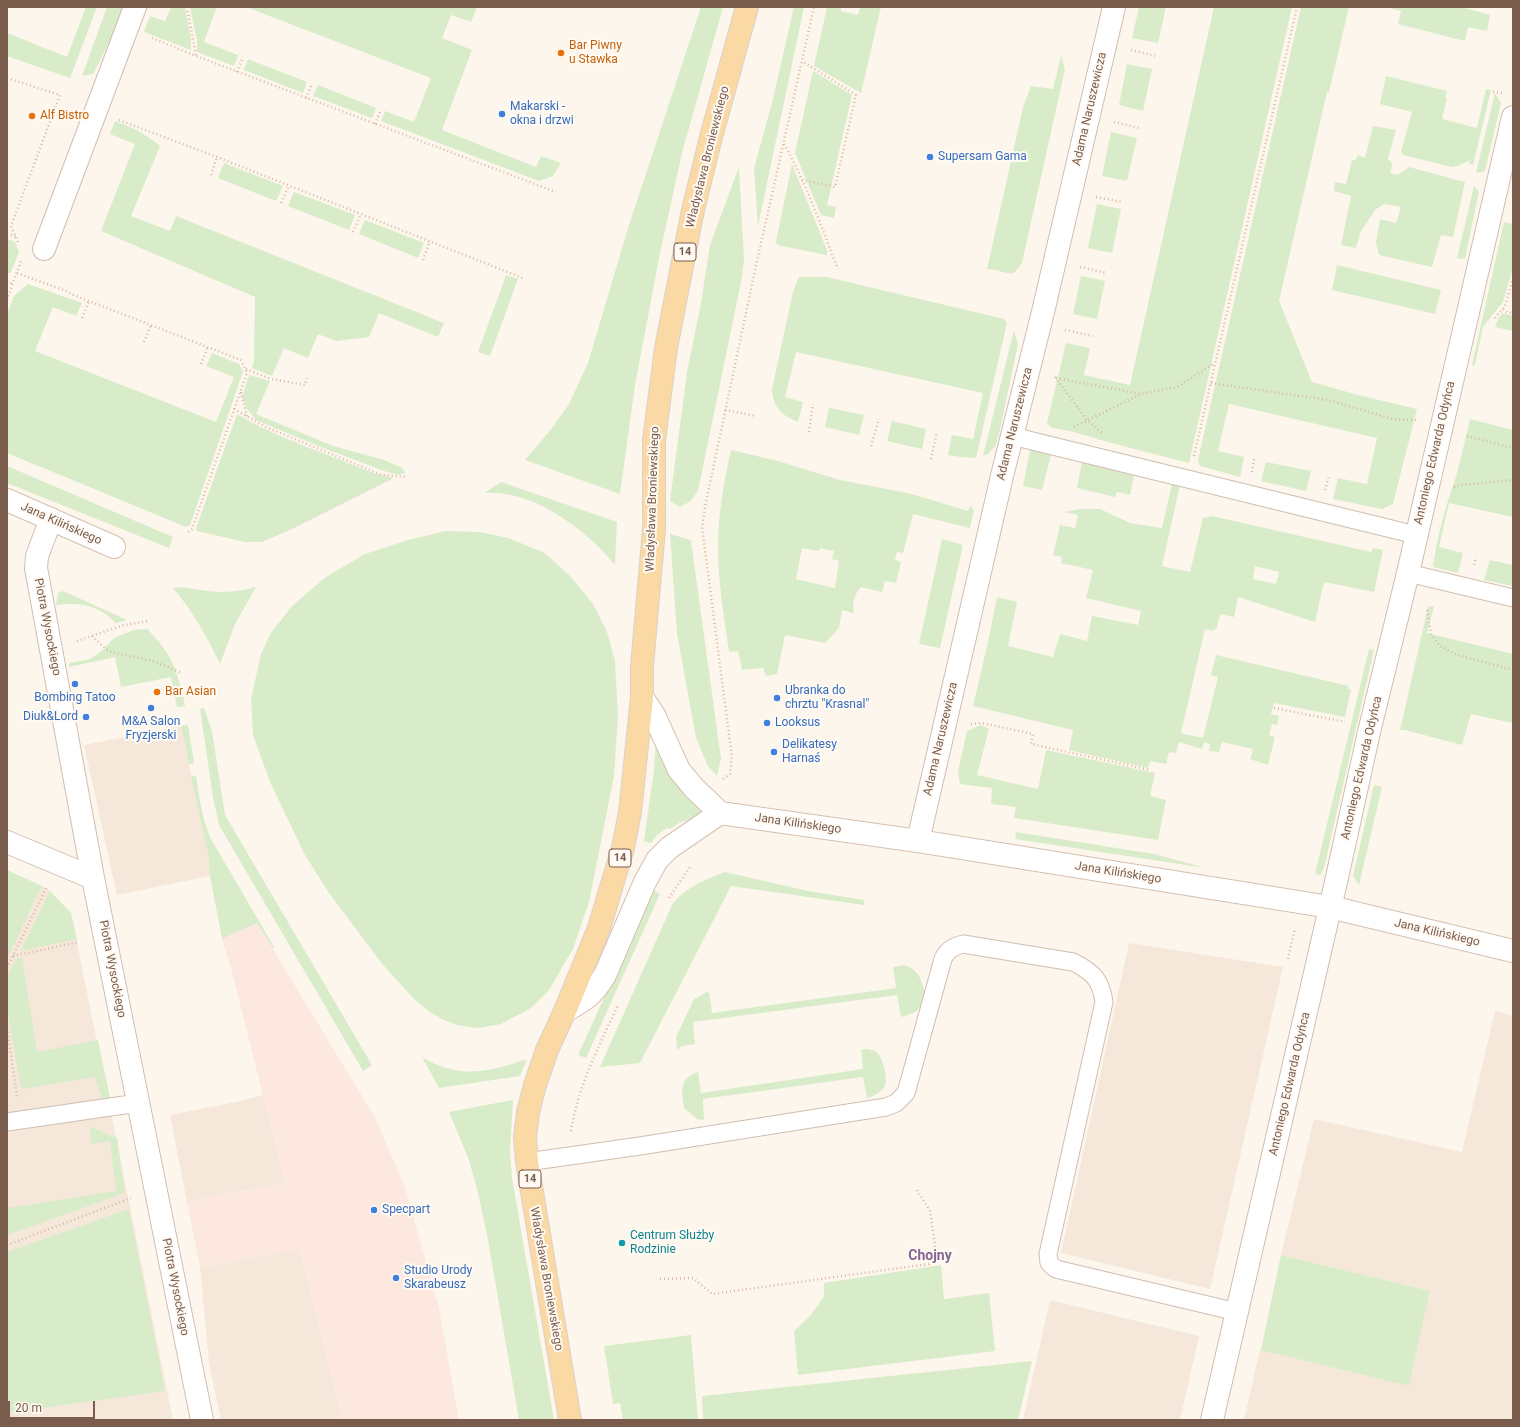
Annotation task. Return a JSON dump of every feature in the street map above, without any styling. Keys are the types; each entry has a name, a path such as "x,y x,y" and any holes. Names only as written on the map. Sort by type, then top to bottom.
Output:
{"main road":[{"name":"Władysława Broniewskiego","path":"642,697 642,666 654,529 654,440 666,348 693,210 711,137 747,7"},
{"name":"14","path":"562,1017 599,928 617,873 630,812 642,697"},
{"name":"Władysława Broniewskiego","path":"562,1017 547,1050 535,1085 528,1112 525,1137 527,1162 570,1420"}],"street":[{"path":"44,249 135,7"},
{"name":"Adama Naruszewicza","path":"918,841 1114,7"},
{"name":"Antoniego Edwarda Odyńca","path":"1212,1420 1371,724 1408,573 1513,117"},
{"name":"Jana Kilińskiego","path":"7,500 114,547"},
{"name":"Piotra Wysockiego","path":"51,519 37,556 36,568 93,878 202,1420"},
{"path":"562,1017 585,1000 597,988 605,975 645,882 657,860 669,848 720,813 694,788 679,770 654,715 642,697"},
{"name":"Jana Kilińskiego","path":"720,813 918,841 1330,907 1513,951"},
{"path":"7,842 93,878"}],"lane":[{"path":"1012,436 1416,535"},
{"path":"1408,573 1513,598"},
{"path":"527,1162 680,1140 886,1107 896,1103 906,1093 946,952 954,946 963,944 1073,962 1086,969 1095,977 1102,989 1104,1002 1048,1254 1049,1263 1056,1269 1237,1312"},
{"path":"14,1121 138,1103"}],"path":[{"path":"188,7 196,56"},
{"path":"721,781 730,774 732,757 702,527 725,410 814,7"},
{"path":"1189,480 1296,7"},
{"path":"150,37 237,72 556,192"},
{"path":"1125,49 1155,56"},
{"path":"237,72 243,57"},
{"path":"802,61 856,95 836,187 802,180"},
{"path":"7,78 60,95 11,226 18,243"},
{"path":"306,98 312,84"},
{"path":"375,124 381,110"},
{"path":"116,118 525,279"},
{"path":"1108,121 1139,128"},
{"path":"784,144 802,180 838,269"},
{"path":"211,175 217,157"},
{"path":"281,203 289,185"},
{"path":"1090,196 1122,202"},
{"path":"353,232 361,214"},
{"path":"7,234 14,232"},
{"path":"7,234 16,237"},
{"path":"423,260 430,241"},
{"path":"7,300 23,255"},
{"path":"1074,265 1107,273"},
{"path":"17,273 241,360 247,373 192,529 186,534"},
{"path":"7,281 13,284"},
{"path":"82,318 89,301"},
{"path":"1503,309 1507,312 1513,313"},
{"path":"144,342 151,325"},
{"path":"1059,329 1093,336"},
{"path":"201,364 208,347"},
{"path":"1053,446 1074,426 1141,394 1177,387 1216,363"},
{"path":"245,369 271,379 305,385 308,378"},
{"path":"1053,373 1087,420 1104,434"},
{"path":"1056,378 1141,394"},
{"path":"1211,383 1328,400 1393,419 1418,420"},
{"path":"240,391 247,417"},
{"path":"809,432 813,404"},
{"path":"234,409 268,428 382,475 406,477"},
{"path":"725,410 756,416"},
{"path":"871,446 879,419"},
{"path":"931,460 937,432"},
{"path":"1466,435 1513,448"},
{"path":"1451,488 1461,485 1513,480"},
{"path":"1426,608 1431,634 1439,645 1454,654 1513,670"},
{"path":"50,649 124,625 149,621"},
{"path":"92,636 108,651 156,662 182,673"},
{"path":"1274,708 1349,723"},
{"path":"969,725 982,723 1033,734 1031,744 1150,770"},
{"path":"665,903 694,861"},
{"path":"7,968 48,884"},
{"path":"13,956 83,941"},
{"path":"569,1155 572,1120 586,1075 619,1003"},
{"path":"7,1028 14,1121"},
{"path":"7,1245 156,1189"},
{"path":"660,1279 693,1278 712,1294 929,1264 936,1252 930,1211 917,1190"}],"shaded area":[{"path":"181,726 208,854 210,876 117,895 84,745"},
{"path":"7,871 50,891 71,913 173,1420 7,1420"},
{"path":"257,923 376,1119 405,1187 439,1308 459,1420 342,1420 300,1249 200,1267 187,1202 285,1183 231,968 222,939"},
{"path":"1129,943 1283,967 1210,1289 1061,1253"},
{"path":"1495,1011 1513,1016 1513,1420 1244,1420 1260,1349 1409,1386 1430,1291 1281,1255 1314,1119 1462,1152"},
{"path":"263,1095 285,1183 187,1202 170,1115"},
{"path":"300,1249 342,1420 221,1420 209,1363 200,1267"},
{"path":"1050,1300 1199,1336 1180,1420 1023,1420"}],"green space":[{"path":"86,7 97,7 70,78 7,56 7,33 67,57"},
{"path":"107,7 124,7 113,35 93,74 82,76"},
{"path":"171,7 185,7 191,38 191,50 144,32 150,16 165,21"},
{"path":"190,7 217,7 204,42 238,55 234,66 197,52 197,41"},
{"path":"246,7 477,7 471,22 451,15 442,38 472,50 442,130 536,167 541,156 561,163 553,176 539,181 381,121 385,111 414,122 431,78"},
{"path":"701,7 723,7 682,153 660,253 635,385 620,494 525,460 552,428 569,404 588,363 628,228"},
{"path":"794,7 804,7 758,226 754,168 772,103"},
{"path":"827,7 841,8 841,11 858,15 860,7 881,7 861,93 814,66"},
{"path":"1139,7 1166,7 1158,43 1132,38"},
{"path":"1214,7 1292,7 1189,463 1070,431 1052,428 1047,423 1066,343 1090,348 1084,375 1130,385"},
{"path":"1301,7 1349,7 1329,92 1327,92 1279,301 1312,382 1417,409 1393,504 1382,509 1333,499 1338,478 1367,484 1377,438 1229,404 1218,451 1244,457 1240,477 1200,466 1198,460"},
{"path":"1385,7 1461,7 1490,15 1487,31 1468,27 1465,41 1398,24 1401,11"},
{"path":"1061,56 1065,69 1022,263 1014,273 987,269 1023,107 1031,86 1053,89"},
{"path":"248,59 307,82 303,93 244,70"},
{"path":"1127,64 1152,69 1143,111 1119,105"},
{"path":"813,71 852,95 827,205 836,207 834,218 821,215 795,153"},
{"path":"1386,76 1447,91 1445,98 1447,98 1442,119 1477,128 1486,89 1491,90 1473,165 1469,164 1470,160 1458,166 1452,167 1403,155 1401,152 1412,112 1380,104"},
{"path":"318,85 376,108 372,118 313,96"},
{"path":"1495,93 1501,103 1485,171 1476,173"},
{"path":"115,121 139,131 160,146 131,216 170,231 176,216 444,323 438,337 379,313 369,337 336,341 318,334 308,358 284,348 272,376 252,368 254,360 255,297 101,231 135,144 110,134"},
{"path":"1373,126 1396,130 1388,159 1392,164 1390,173 1398,175 1409,167 1465,182 1453,237 1441,235 1432,267 1379,255 1376,243 1380,219 1396,223 1401,207 1384,204 1375,210 1360,233 1356,248 1341,245 1351,196 1334,191 1335,182 1346,184 1352,160 1355,160 1358,155 1365,158"},
{"path":"1111,132 1137,138 1127,181 1102,176"},
{"path":"224,163 283,186 276,201 218,178"},
{"path":"792,164 827,250 827,255 777,245 776,242"},
{"path":"739,167 744,260 742,277 698,491 691,501 680,507 670,501 687,372 701,303 710,245"},
{"path":"1474,186 1479,191 1465,259 1457,258"},
{"path":"294,192 355,215 349,230 288,206"},
{"path":"1097,204 1121,209 1112,253 1088,248"},
{"path":"365,220 424,243 418,258 359,234"},
{"path":"1504,222 1513,224 1513,268 1503,302 1483,327 1475,365 1472,365"},
{"path":"7,239 15,242 19,252 11,272 7,274"},
{"path":"1337,265 1441,290 1435,314 1332,290"},
{"path":"506,275 518,279 490,356 478,352"},
{"path":"1081,276 1105,281 1097,319 1073,314"},
{"path":"799,277 827,277 1004,319 1007,323 976,458 948,455 952,435 973,439 983,393 796,352 785,397 803,402 798,422 787,417 779,410 774,401 772,389 793,292"},
{"path":"28,284 82,303 76,316 53,307 35,351 216,422 234,377 206,366 212,353 239,364 243,372 190,525 186,527 7,453 7,314 14,296"},
{"path":"1503,313 1513,316 1513,331 1495,327 1498,319"},
{"path":"1014,330 1018,344 1001,425 996,445 988,454 983,456"},
{"path":"249,375 270,381 256,414 333,446 384,460 402,468 405,473 398,475 384,471 318,446 256,420 247,409 242,397"},
{"path":"829,408 864,415 859,435 825,427"},
{"path":"237,414 260,427 297,443 372,472 394,478 294,528 262,542 245,542 197,531 196,528"},
{"path":"1470,419 1513,430 1513,517 1449,503 1439,547 1463,553 1458,573 1433,567 1442,523 1457,472"},
{"path":"892,421 926,429 922,449 887,441"},
{"path":"731,450 778,461 840,480 912,494 968,511 970,506 974,510 970,528 913,514 903,553 897,552 895,560 901,562 896,583 885,581 882,592 861,587 854,599 854,613 842,610 839,628 825,643 785,635 777,674 766,676 763,668 742,670 738,651 729,652 719,573 719,522","holes":["802,548 819,551 820,548 834,551 832,559 839,561 835,588 796,579"]},
{"path":"1030,450 1051,455 1042,490 1023,486"},
{"path":"1082,462 1134,475 1130,495 1117,492 1115,497 1077,488"},
{"path":"1266,462 1311,471 1306,491 1261,481"},
{"path":"7,466 173,537 169,548 7,483"},
{"path":"501,482 617,522 615,565 589,538 557,514 521,498 502,493 484,493"},
{"path":"1172,484 1180,485 1162,566 1190,572 1203,518 1212,516 1371,552 1373,548 1383,550 1374,592 1324,582 1315,622 1238,597 1234,617 1220,614 1217,627 1213,631 1205,629 1181,733 1203,738 1218,677 1211,675 1216,655 1349,686 1348,689 1351,689 1345,717 1274,703 1271,714 1279,716 1277,725 1272,724 1269,735 1275,737 1268,765 1250,759 1253,749 1222,742 1219,752 1209,751 1210,744 1204,742 1202,749 1179,742 1176,753 1169,752 1166,764 1150,761 1148,768 1069,750 1073,730 973,706 997,597 1017,602 1008,646 1053,657 1060,634 1087,641 1092,616 1138,625 1141,611 1086,598 1093,570 1061,563 1062,557 1053,555 1060,525 1075,528 1078,515 1064,512 1080,509 1100,509 1130,523 1162,528","holes":["1255,566 1279,572 1276,584 1253,579"]},
{"path":"446,531 480,532 508,538 545,553 572,578 593,604 607,632 615,661 618,715 614,776 589,902 573,949 549,990 531,1008 501,1024 478,1028 457,1025 430,1012 413,998 383,965 329,893 305,855 270,782 253,735 251,699 261,654 271,633 292,606 326,577 365,554 408,540"},
{"path":"670,534 691,540 721,759 717,776 708,766 696,738 677,634"},
{"path":"942,539 963,545 940,648 919,644"},
{"path":"1490,560 1513,565 1513,586 1484,580"},
{"path":"182,587 227,592 256,587 235,624 220,664 199,624 173,588"},
{"path":"63,591 127,620 116,623 103,612 89,606 73,604 56,605 58,593"},
{"path":"1434,606 1427,633 1513,654 1513,723 1471,714 1462,745 1400,730 1428,607"},
{"path":"147,629 162,646 173,664 180,683 185,706 177,707 171,677 121,687 115,657 69,667 69,663 90,659 103,650 114,638 134,630"},
{"path":"1369,649 1374,650 1324,868 1320,875 1315,874"},
{"path":"204,708 212,731 225,815 372,1065 363,1071 219,825 213,797 200,709"},
{"path":"188,725 194,763 189,764 181,726"},
{"path":"981,725 989,729 977,775 1038,789 1046,750 1155,773 1150,796 1166,800 1158,840 1014,818 1016,807 991,804 992,788 960,784 958,771 967,731"},
{"path":"656,740 705,815 679,823 670,829 667,828 657,835 651,843 644,841 654,770"},
{"path":"196,775 203,816 211,839 274,947 273,949 257,923 222,939 210,876 208,854 191,777"},
{"path":"1374,785 1382,787 1359,885 1353,876"},
{"path":"1016,832 1154,854 1206,868 1015,839"},
{"path":"7,870 42,886 7,959"},
{"path":"725,872 808,891 864,900 864,905 731,886 640,1063 600,1067 672,905 689,889 703,881"},
{"path":"653,890 660,894 586,1058 578,1055"},
{"path":"50,891 71,913 77,939 21,951"},
{"path":"22,957 37,1052 98,1040 110,1098 102,1099 95,1077 21,1089 7,1008 7,977 16,959"},
{"path":"905,965 917,973 926,994 918,1010 911,1014 901,1017 897,995 693,1022 695,1044 682,1046 677,1050 676,1037 694,999 709,991 712,1013 896,988 893,967"},
{"path":"867,1049 876,1052 881,1058 886,1082 878,1094 867,1098 863,1077 703,1099 704,1120 697,1119 684,1108 682,1091 684,1082 687,1078 698,1072 701,1093 863,1069 861,1050"},
{"path":"422,1057 449,1069 474,1072 527,1059 520,1076 439,1088"},
{"path":"513,1100 510,1151 512,1178 554,1420 519,1420 488,1240 479,1197 469,1160 449,1112"},
{"path":"90,1127 117,1138 125,1193 7,1235 7,1208 116,1191 110,1141 91,1144"},
{"path":"129,1209 165,1391 7,1413 7,1252"},
{"path":"1281,1255 1430,1291 1409,1386 1261,1350"},
{"path":"941,1265 944,1299 989,1293 995,1351 798,1375 794,1331 810,1316 824,1297 824,1283"},
{"path":"691,1335 698,1420 623,1420 620,1403 613,1404 604,1346"},
{"path":"1032,1361 1018,1420 703,1420 702,1396"}],"place":[{"name":"Bar Piwny u Stawka","path":"561,53"},
{"name":"Makarski - okna i drzwi","path":"502,114"},
{"name":"Alf Bistro","path":"32,116"},
{"name":"Supersam Gama","path":"930,157"},
{"name":"Bombing Tatoo","path":"75,684"},
{"name":"Bar Asian","path":"157,692"},
{"name":"Ubranka do chrztu \"Krasnal\"","path":"777,698"},
{"name":"M&A Salon Fryzjerski","path":"151,708"},
{"name":"Diuk&Lord","path":"86,717"},
{"name":"Looksus","path":"767,723"},
{"name":"Delikatesy Harnaś","path":"774,752"},
{"name":"Specpart","path":"374,1210"},
{"name":"Centrum Służby Rodzinie","path":"622,1243"},
{"name":"Studio Urody Skarabeusz","path":"396,1278"}],"district":[{"name":"Chojny","path":"930,1256"}]}
